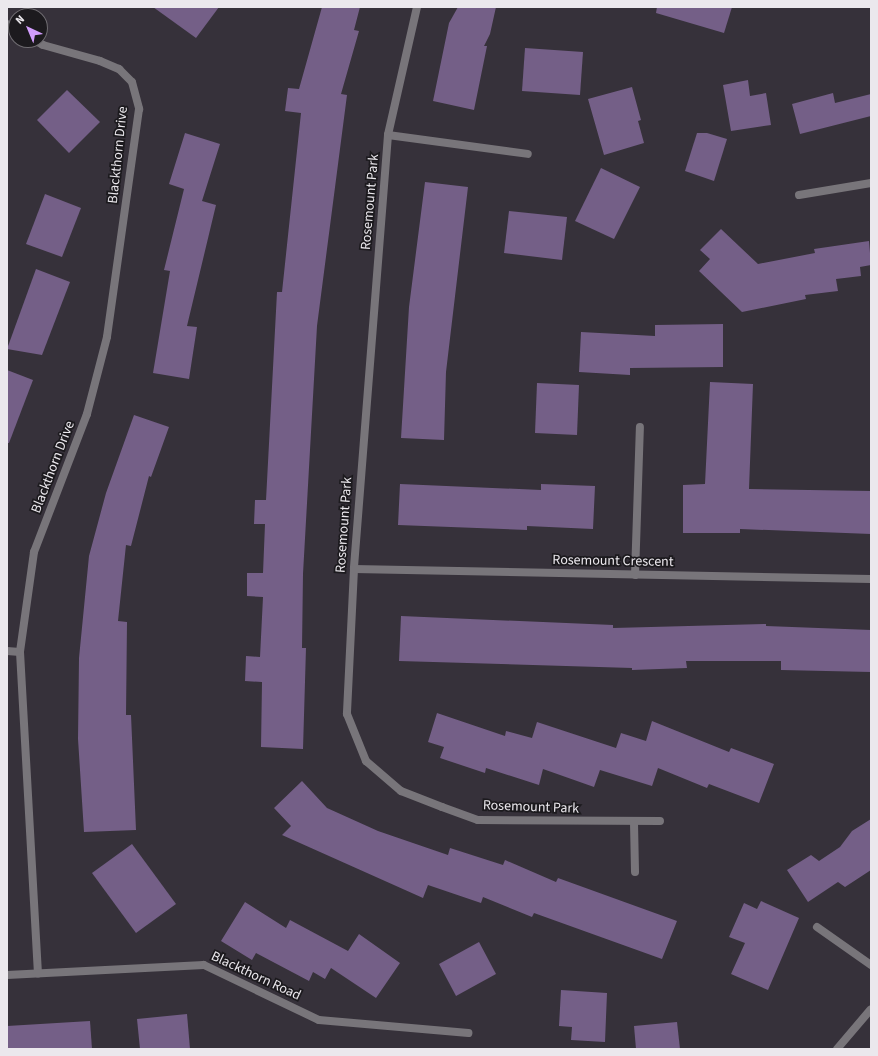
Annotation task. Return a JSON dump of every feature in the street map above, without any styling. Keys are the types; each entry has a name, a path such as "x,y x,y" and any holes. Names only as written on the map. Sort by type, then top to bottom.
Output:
{"street":[{"name":"Rosemount Park","path":"417,7 388,135 354,569 347,714 366,761 401,791 478,820 660,821"},
{"name":"Blackthorn Drive","path":"38,973 20,652 34,552 87,414 107,337 139,109 132,82 119,70 100,60 48,46"},
{"path":"388,135 528,154"},
{"path":"798,195 871,183"},
{"path":"635,575 640,427"},
{"name":"Rosemount Crescent","path":"354,569 871,579"},
{"path":"7,651 20,652"},
{"path":"634,822 635,872"},
{"path":"817,927 871,965"},
{"name":"Blackthorn Road","path":"7,975 204,965 318,1020 468,1033"},
{"path":"838,1048 871,1009"}],"building":[{"path":"153,7 219,7 196,38"},
{"path":"322,7 360,7 354,30 359,31 341,94 347,95 317,326 303,574 302,648 306,648 303,749 261,747 262,682 245,681 246,656 260,657 263,597 247,596 247,573 263,573 265,524 254,524 255,500 266,500 277,292 282,292 301,113 285,111 288,88 299,89"},
{"path":"458,7 496,7 490,34 484,46 487,46 474,110 433,101 449,23"},
{"path":"657,7 732,7 724,33 656,13"},
{"path":"525,48 583,52 580,95 522,91"},
{"path":"748,80 750,96 766,93 771,125 731,131 723,85"},
{"path":"632,87 641,120 638,121 644,143 604,155 588,99"},
{"path":"67,90 100,122 69,153 37,120"},
{"path":"833,93 835,103 871,94 871,116 800,134 792,104"},
{"path":"185,133 220,144 202,201 216,205 187,326 197,327 189,379 153,373 170,271 164,270 184,189 169,184"},
{"path":"697,133 707,133 727,139 714,181 685,171"},
{"path":"601,168 640,187 614,239 575,221"},
{"path":"425,182 468,187 446,372 444,440 401,438 409,307"},
{"path":"45,194 81,208 62,257 26,244"},
{"path":"509,211 567,217 562,260 504,253"},
{"path":"721,229 758,264 815,253 814,249 869,241 871,265 860,267 861,276 836,279 838,291 805,295 806,299 742,312 699,271 710,259 700,250"},
{"path":"36,269 70,282 42,355 7,349"},
{"path":"723,324 723,367 630,368 630,375 579,372 581,332 655,336 655,325"},
{"path":"7,370 33,380 9,443 7,443"},
{"path":"710,382 753,384 749,489 871,491 871,534 740,529 740,533 683,533 683,485 705,484"},
{"path":"537,383 579,385 577,435 535,433"},
{"path":"134,415 169,427 151,477 149,476 131,546 126,545 118,621 127,622 126,715 131,715 136,830 84,832 78,739 79,658 89,556 106,493"},
{"path":"400,484 541,490 541,484 595,486 593,529 527,526 527,530 398,525"},
{"path":"401,616 613,625 613,628 766,624 766,626 871,630 871,672 781,670 781,661 686,661 687,668 632,670 632,668 399,661"},
{"path":"437,713 505,736 506,731 532,738 537,722 616,748 621,733 646,741 652,721 729,752 731,748 774,764 759,803 709,784 707,788 658,768 652,786 600,770 594,787 543,769 539,785 486,768 485,773 440,758 444,747 428,742"},
{"path":"302,781 327,808 378,831 448,855 450,848 503,865 505,860 556,882 558,878 677,921 662,959 534,913 532,917 483,897 481,903 428,885 423,898 282,835 291,826 274,808"},
{"path":"871,819 871,870 845,887 838,882 808,902 787,870 811,855 819,861 840,847 852,831"},
{"path":"132,844 176,904 136,933 92,873"},
{"path":"761,901 799,918 768,990 731,974 745,943 729,937 744,903 757,909"},
{"path":"245,902 286,928 290,920 348,951 359,934 400,963 376,998 331,968 325,979 313,972 309,981 256,953 252,960 221,941"},
{"path":"479,942 496,974 456,996 439,964"},
{"path":"561,990 607,993 605,1042 571,1040 572,1027 559,1026"},
{"path":"187,1014 190,1049 140,1049 137,1019"},
{"path":"90,1021 92,1049 7,1049 7,1026"},
{"path":"677,1022 680,1049 636,1049 634,1026"}]}
